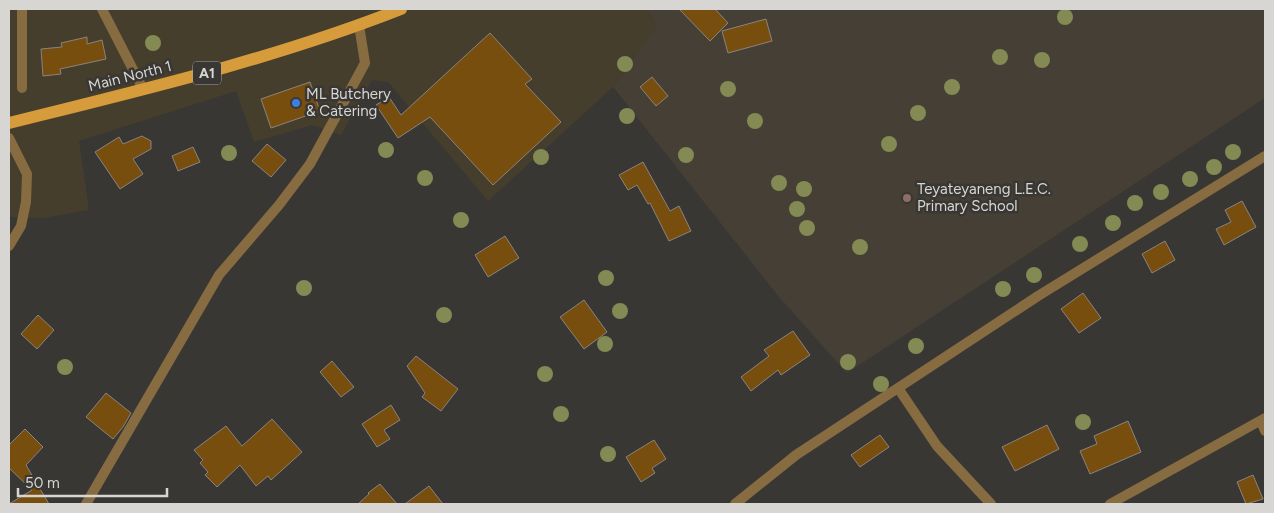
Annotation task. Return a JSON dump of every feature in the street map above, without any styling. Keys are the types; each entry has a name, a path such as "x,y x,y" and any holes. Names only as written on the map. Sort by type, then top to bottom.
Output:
{"main road":[{"name":"Main North 1","path":"9,123 192,77 359,25 401,9"}],"street":[{"path":"22,9 22,88"},
{"path":"102,9 143,89"},
{"path":"86,504 219,276 280,205 310,164 365,63 359,25"},
{"path":"9,138 27,174 26,202 21,226 9,246"},
{"path":"735,504 796,455 1038,296 1265,156"},
{"path":"898,388 937,446 991,504"},
{"path":"1110,504 1263,419 1265,431"}],"shaded area":[{"path":"9,9 647,9 657,26 613,87 488,201 388,82 372,80 341,135 312,125 254,142 236,91 79,141 89,210 43,218 9,217"},
{"name":"Teyateyaneng L.E.C. Primary School","path":"647,9 1265,9 1265,98 847,373 779,297 613,87 657,26"}],"building":[{"path":"679,9 715,9 728,23 710,41"},
{"path":"766,19 772,41 728,53 722,31"},
{"path":"490,33 532,79 525,84 561,122 493,185 430,117 398,138 376,105 389,97 401,115"},
{"path":"87,37 87,44 102,40 106,59 60,69 61,74 43,76 41,49 62,47 61,43"},
{"path":"652,77 668,96 656,106 640,87"},
{"path":"310,82 320,111 271,128 261,99"},
{"path":"142,136 151,141 151,149 133,159 143,174 120,189 95,152 119,137 123,144"},
{"path":"267,144 286,160 271,177 252,161"},
{"path":"193,147 200,162 178,171 172,156"},
{"path":"643,162 670,211 679,206 691,231 669,241 650,203 648,204 637,185 628,190 619,175"},
{"path":"1242,201 1256,227 1224,245 1216,229 1231,222 1225,210"},
{"path":"505,236 519,258 488,277 475,255"},
{"path":"1165,241 1175,260 1152,273 1142,254"},
{"path":"1083,293 1101,318 1079,333 1061,309"},
{"path":"584,300 607,332 584,349 560,317"},
{"path":"38,315 54,330 37,349 21,334"},
{"path":"793,331 810,355 781,375 778,370 751,391 741,377 769,356 764,350"},
{"path":"416,356 458,389 441,411 422,397 425,393 407,366"},
{"path":"332,361 354,387 341,397 320,372"},
{"path":"106,393 131,413 113,439 86,417"},
{"path":"391,405 400,420 384,430 390,439 377,447 362,424"},
{"path":"272,419 302,452 271,480 268,476 256,486 240,465 217,487 205,475 208,472 200,463 203,460 194,450 226,426 242,446"},
{"path":"1128,421 1141,452 1090,474 1080,451 1097,444 1094,436"},
{"path":"1047,425 1059,449 1015,471 1002,447"},
{"path":"25,429 43,447 26,465 49,504 9,504 32,490 9,468 9,445"},
{"path":"880,435 889,447 860,467 851,455"},
{"path":"654,440 666,459 652,468 655,473 641,482 626,457"},
{"path":"1253,475 1263,499 1246,504 1237,482"},
{"path":"380,484 397,504 358,504 368,493"},
{"path":"429,486 443,504 405,504"}],"place":[{"name":"ML Butchery & Catering","path":"296,103"},
{"name":"Teyateyaneng L.E.C. Primary School","path":"907,198"}]}
